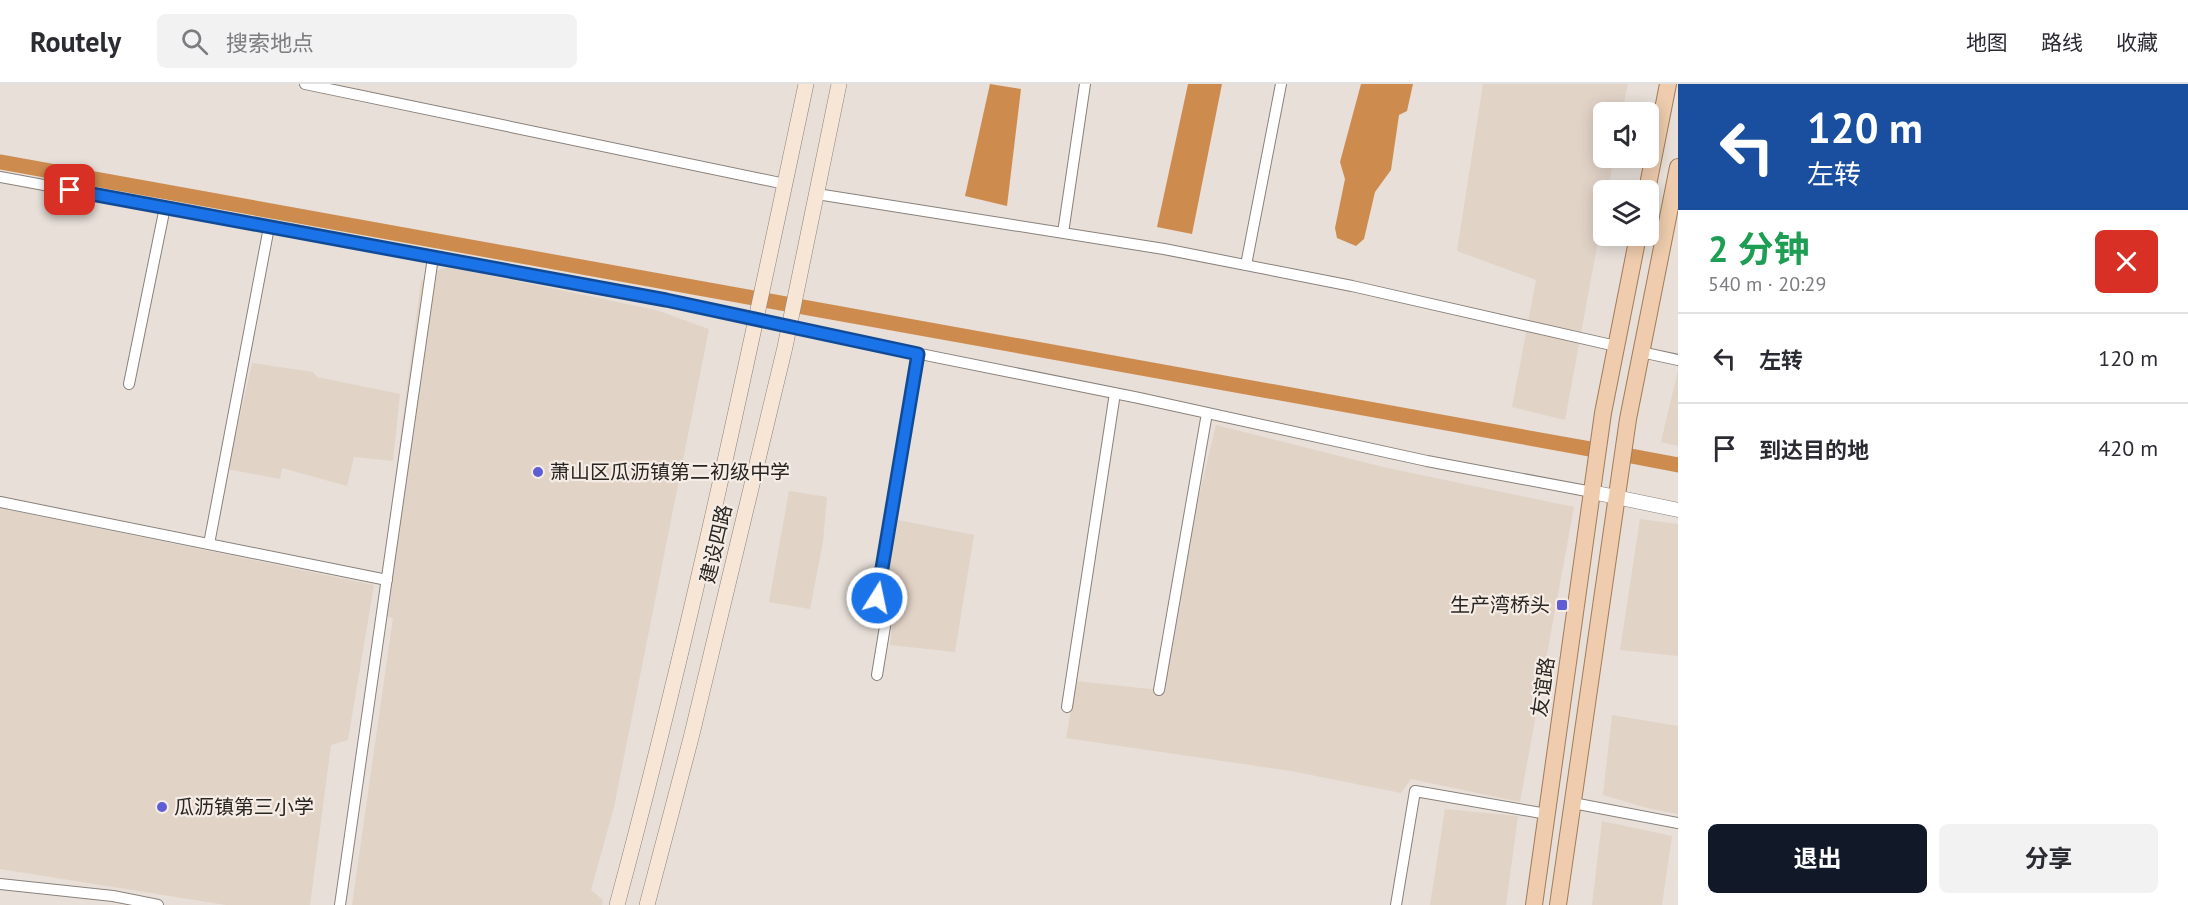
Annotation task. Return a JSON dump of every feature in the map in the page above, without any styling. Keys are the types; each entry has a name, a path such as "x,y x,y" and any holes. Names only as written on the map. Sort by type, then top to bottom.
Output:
{"main road":[{"name":"建设四路","path":"617,905 664,727 759,308 806,84"},
{"name":"建设四路","path":"647,905 691,738 792,314 839,84"},
{"path":"1649,180 1668,84"},
{"path":"1558,905 1628,419 1678,167"},
{"name":"友谊路","path":"1534,905 1603,413 1636,246"}],"street":[{"path":"305,84 785,184"},
{"path":"1063,233 1085,84"},
{"path":"1246,265 1281,84"},
{"path":"0,177 666,300 1115,393 1427,461 1678,510"},
{"path":"817,194 1164,249 1352,286 1616,346"},
{"path":"129,384 165,207"},
{"path":"209,544 269,227"},
{"path":"340,905 433,257"},
{"path":"1641,352 1678,360"},
{"path":"877,675 888,608 877,598 918,354"},
{"path":"1067,707 1115,393"},
{"path":"1159,690 1207,413"},
{"path":"0,502 387,580"},
{"path":"1396,905 1415,791 1547,814"},
{"path":"1573,803 1678,823"},
{"path":"0,884 113,896 158,905"}],"shaded area":[{"path":"990,84 1021,89 1007,206 965,196"},
{"path":"1188,84 1222,84 1192,234 1157,227"},
{"path":"1361,84 1413,84 1407,111 1399,115 1391,170 1375,192 1364,239 1356,246 1337,238 1335,228 1345,179 1340,162"},
{"path":"1483,84 1628,84 1624,102 1593,102 1593,168 1612,168 1610,180 1593,180 1593,246 1597,246 1565,420 1512,407 1536,280 1457,251"},
{"name":"萧山区瓜沥镇第二初级中学","path":"449,267 656,310 709,329 614,807 591,890 603,900 602,905 352,905 393,618 377,614 421,281 432,272"},
{"path":"252,363 313,372 317,377 400,394 393,461 354,457 347,486 282,468 280,479 228,469"},
{"path":"1678,370 1678,446 1661,442"},
{"path":"1216,425 1383,467 1574,507 1520,802 1411,779 1401,793 1291,771 1066,738 1076,681 1159,690 1178,584"},
{"path":"789,491 827,497 823,542 810,609 769,602"},
{"path":"0,508 374,585 348,740 331,745 310,905 226,905 0,869"},
{"path":"1640,519 1678,524 1678,656 1620,650"},
{"path":"898,520 974,535 955,652 890,645 894,609 884,597"},
{"path":"1612,715 1678,726 1678,814 1603,795"},
{"path":"1445,809 1518,816 1506,905 1430,905"},
{"path":"1602,821 1672,836 1662,905 1592,905"}],"waterway":[{"path":"0,162 1590,449"},
{"path":"1631,456 1678,465"}],"place":[{"name":"萧山区瓜沥镇第二初级中学","path":"538,472"},
{"name":"生产湾桥头","path":"1562,605"},
{"name":"瓜沥镇第三小学","path":"162,807"}],"route":[{"path":"70,190 666,300 918,354 877,598"}]}
